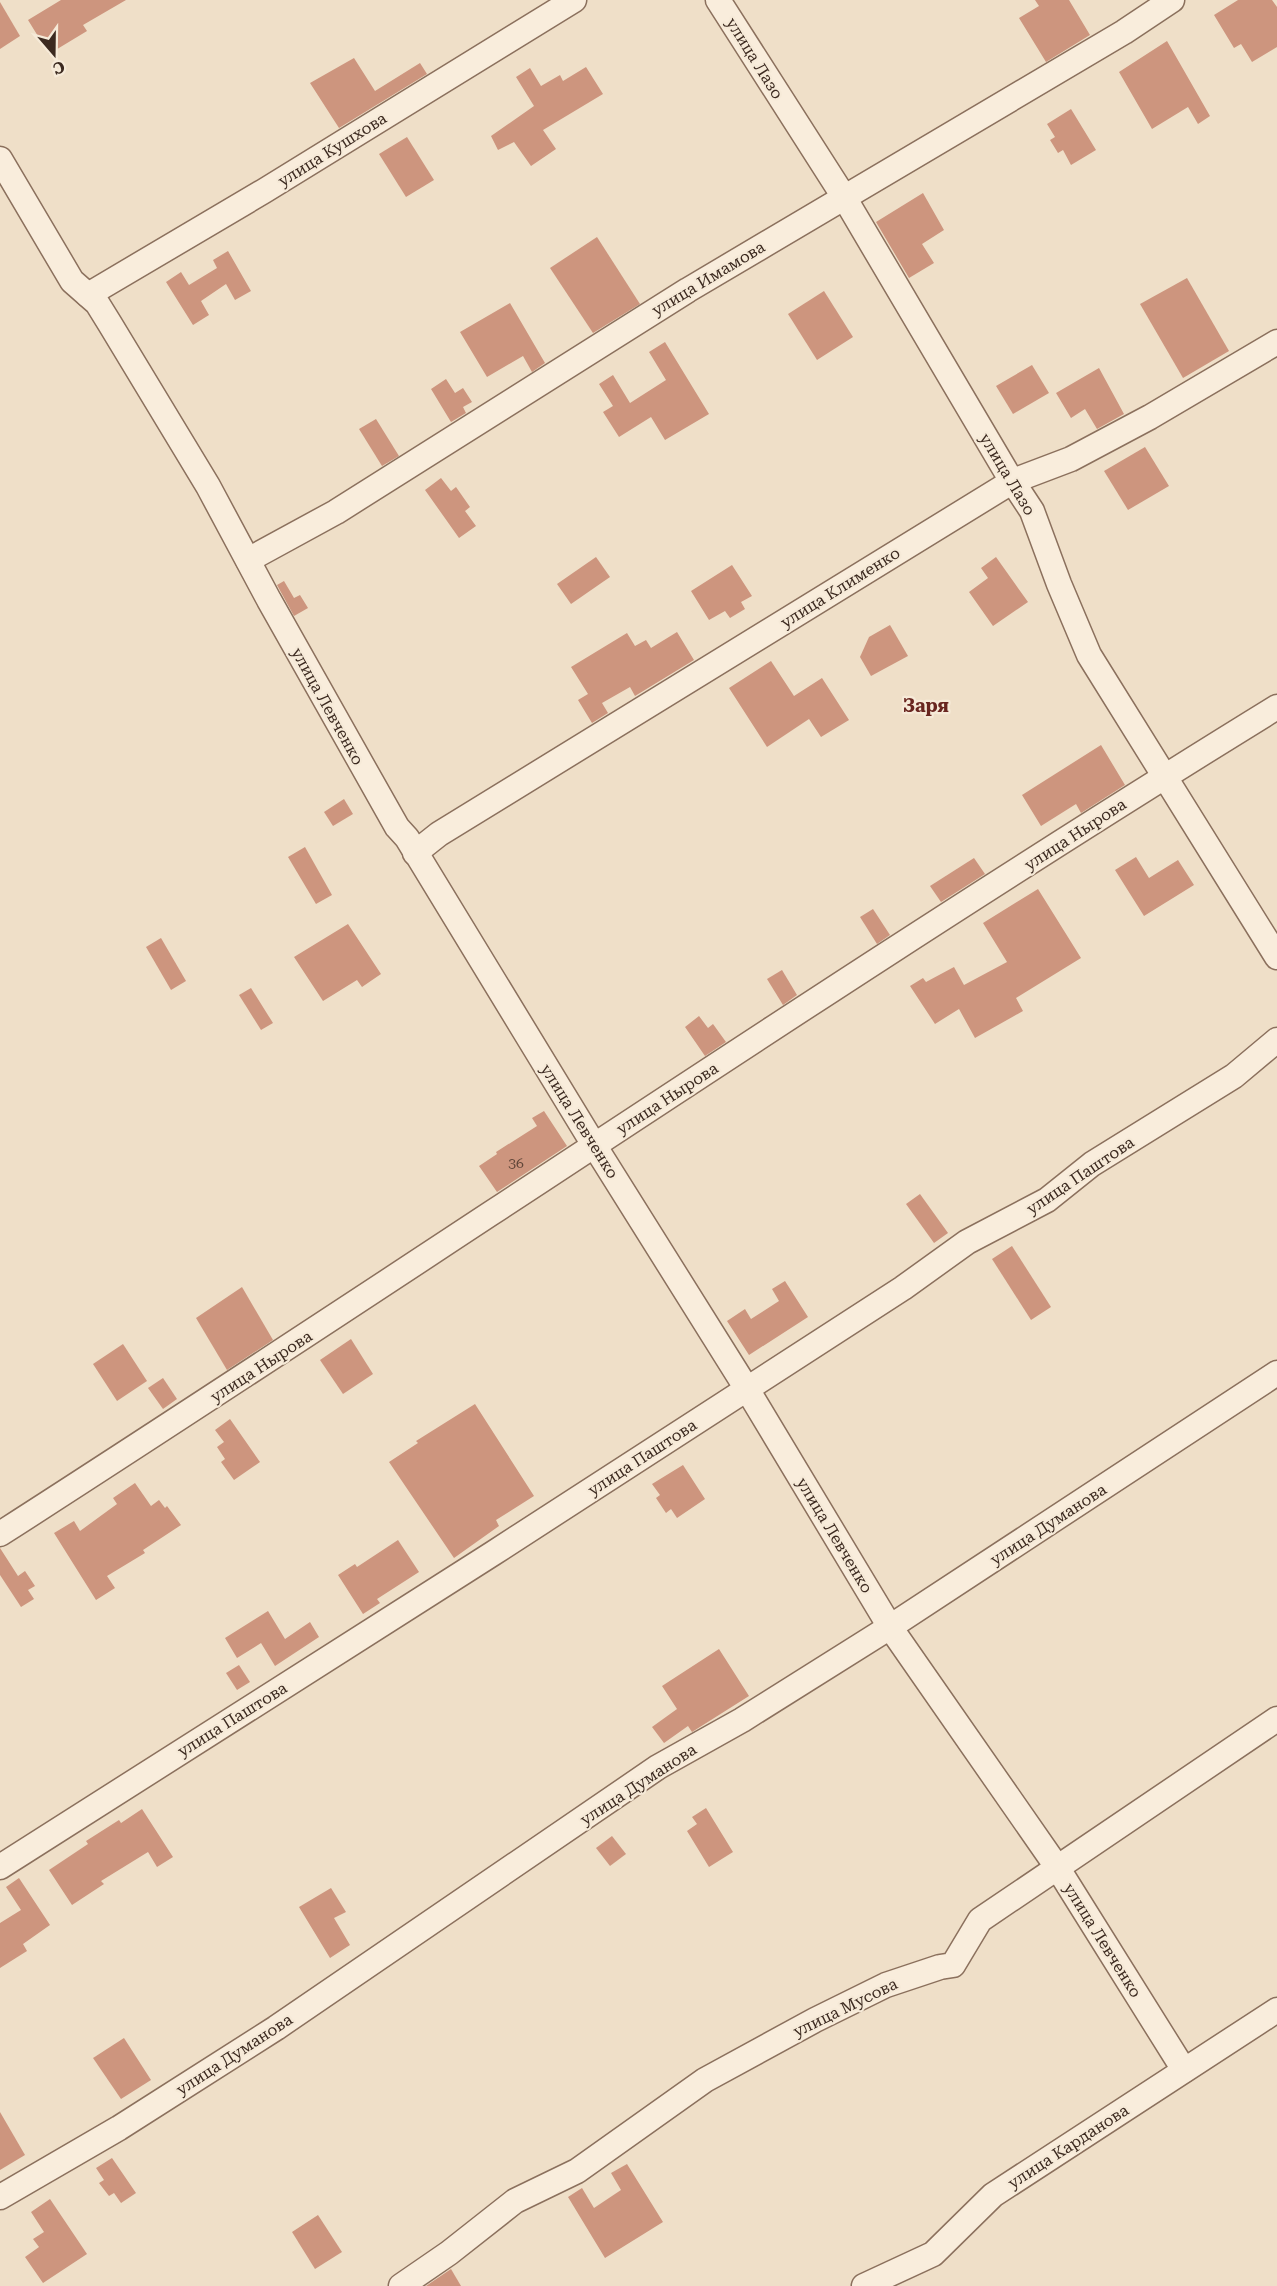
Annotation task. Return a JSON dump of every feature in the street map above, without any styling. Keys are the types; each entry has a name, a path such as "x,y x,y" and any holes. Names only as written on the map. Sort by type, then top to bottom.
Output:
{"street":[{"name":"улица Кушхова","path":"88,295 264,191 574,0"},
{"name":"улица Лазо","path":"718,0 844,197 1032,511 1089,655 1277,957"},
{"name":"улица Имамова","path":"248,560 336,512 678,296 1124,32 1172,0"},
{"name":"улица Левченко","path":"0,159 72,281 101,310 208,486 397,827 407,838 594,1146 747,1389 890,1627 1057,1867 1184,2070"},
{"name":"улица Клименко","path":"415,853 439,834 1012,481 1071,459 1150,417 1277,342"},
{"name":"улица Нырова","path":"0,1534 234,1384 594,1146 1164,776 1277,707"},
{"name":"улица Паштова","path":"0,1867 747,1389 903,1288 967,1242 1047,1200 1092,1164 1234,1076 1277,1040"},
{"name":"улица Думанова","path":"0,2197 119,2128 276,2028 658,1767 742,1720 890,1627 1277,1373"},
{"name":"улица Мусова","path":"401,2286 449,2253 514,2201 577,2171 705,2080 815,2020 886,1985 940,1967 953,1965 980,1920 1277,1719"},
{"name":"улица Карданова","path":"864,2286 933,2254 993,2195 1277,2010"}],"building":[{"path":"61,0 126,0 83,25 87,31 49,54 28,20"},
{"path":"1035,0 1069,0 1090,35 1046,62 1019,18 1039,6"},
{"path":"1238,0 1272,0 1277,7 1277,47 1252,62 1241,44 1234,48 1214,15"},
{"path":"0,2 20,36 0,49"},
{"path":"1167,41 1210,116 1198,124 1188,107 1152,129 1119,72"},
{"path":"354,58 375,91 420,63 427,74 339,128 310,83"},
{"path":"586,67 603,94 543,130 556,149 531,166 514,142 498,150 491,136 534,106 516,77 530,68 541,86 560,75 563,81"},
{"path":"1071,109 1096,150 1071,165 1063,150 1058,153 1050,140 1055,137 1047,124"},
{"path":"407,137 434,180 406,197 379,154"},
{"path":"923,193 944,230 922,244 934,263 909,278 876,222"},
{"path":"597,237 640,304 593,333 550,268"},
{"path":"228,251 251,291 235,300 226,284 201,301 209,315 193,325 166,282 181,272 189,285 217,268 213,260"},
{"path":"1187,278 1229,351 1183,378 1140,304"},
{"path":"824,291 853,337 817,360 788,314"},
{"path":"510,303 545,363 532,372 523,356 487,377 460,332"},
{"path":"665,342 709,414 665,440 651,417 619,437 603,412 613,406 599,384 613,375 630,403 666,380 649,352"},
{"path":"1032,365 1049,393 1013,414 996,386"},
{"path":"1099,368 1124,414 1097,429 1085,409 1071,418 1056,393"},
{"path":"446,379 455,393 463,388 472,402 463,407 466,413 451,422 431,389"},
{"path":"376,419 399,456 382,466 359,429"},
{"path":"1145,447 1169,486 1128,510 1104,471"},
{"path":"441,478 451,491 456,487 470,507 465,511 476,526 459,538 425,490"},
{"path":"596,557 610,577 571,604 557,584"},
{"path":"996,557 1028,602 993,626 969,592 988,578 981,568"},
{"path":"732,565 752,596 741,602 745,609 730,618 725,611 709,620 691,591"},
{"path":"284,581 294,598 300,595 308,608 294,616 277,585"},
{"path":"890,625 908,656 871,676 860,657 869,637"},
{"path":"677,632 694,660 635,696 630,687 602,703 608,713 592,723 578,700 588,694 571,667 627,633 635,646 646,640 651,648"},
{"path":"771,661 794,696 822,678 849,720 821,737 809,719 767,747 729,688"},
{"path":"1101,745 1125,785 1081,813 1076,804 1041,826 1022,795"},
{"path":"344,799 353,814 333,826 324,812"},
{"path":"305,847 332,895 316,904 288,857"},
{"path":"1136,857 1149,878 1178,860 1194,885 1144,916 1115,870"},
{"path":"974,858 985,874 941,902 930,886"},
{"path":"1038,889 1081,958 1016,998 1023,1011 975,1038 959,1009 935,1024 910,986 923,978 926,982 954,967 964,985 1007,962 983,923"},
{"path":"873,909 890,935 877,944 860,917"},
{"path":"348,924 381,974 362,987 357,980 323,1001 294,957"},
{"path":"161,938 186,981 171,990 146,947"},
{"path":"782,970 797,995 783,1005 767,979"},
{"path":"251,988 273,1023 261,1030 239,995"},
{"path":"699,1016 708,1028 713,1024 726,1042 705,1056 685,1027"},
{"path":"544,1111 567,1146 497,1192 479,1166 497,1154 496,1152 537,1126 532,1118"},
{"path":"920,1194 948,1233 934,1243 906,1204"},
{"path":"1012,1246 1051,1307 1031,1320 992,1259"},
{"path":"785,1281 808,1317 749,1355 727,1321 745,1309 751,1319 779,1301 772,1289"},
{"path":"242,1287 273,1340 227,1370 196,1318"},
{"path":"351,1339 373,1374 343,1394 320,1360"},
{"path":"123,1344 147,1381 117,1401 93,1364"},
{"path":"163,1378 177,1399 163,1409 148,1388"},
{"path":"475,1404 534,1496 496,1520 499,1526 454,1558 389,1462 418,1443 416,1441"},
{"path":"230,1419 260,1462 234,1480 221,1462 225,1459 217,1447 224,1442 215,1430"},
{"path":"683,1465 705,1499 677,1518 671,1509 666,1513 656,1498 660,1495 652,1484"},
{"path":"135,1483 151,1506 159,1500 165,1508 167,1506 181,1525 143,1550 145,1553 107,1576 115,1588 96,1600 54,1533 74,1521 80,1531 117,1504 113,1498"},
{"path":"398,1540 419,1572 377,1599 380,1603 363,1614 338,1575 355,1564 357,1567"},
{"path":"0,1548 18,1576 25,1571 35,1586 28,1590 34,1599 21,1607 0,1575"},
{"path":"268,1611 285,1639 310,1622 319,1637 275,1666 261,1643 237,1658 225,1638"},
{"path":"719,1649 749,1696 692,1732 688,1726 664,1743 652,1727 677,1709 662,1686"},
{"path":"239,1665 250,1682 237,1690 226,1673"},
{"path":"706,1808 733,1852 709,1867 687,1831 697,1824 692,1817"},
{"path":"142,1809 173,1857 157,1867 148,1852 101,1881 104,1884 72,1905 49,1870 88,1844 86,1841 119,1820 121,1823"},
{"path":"612,1836 626,1854 610,1866 596,1848"},
{"path":"19,1878 50,1925 23,1944 27,1951 0,1968 0,1923 21,1910 6,1887"},
{"path":"331,1888 346,1912 334,1918 350,1945 330,1958 299,1907"},
{"path":"124,2038 151,2080 121,2099 93,2058"},
{"path":"0,2112 25,2155 0,2170"},
{"path":"112,2158 136,2193 121,2203 114,2193 109,2196 99,2183 104,2180 96,2168"},
{"path":"627,2164 663,2222 605,2258 568,2197 582,2188 594,2208 621,2190 611,2173"},
{"path":"50,2199 87,2254 43,2283 25,2257 39,2247 33,2239 44,2232 31,2212"},
{"path":"318,2215 342,2252 315,2269 292,2232"},
{"path":"451,2269 461,2286 426,2286"}],"district":[{"name":"Заря","path":"926,706"}]}
